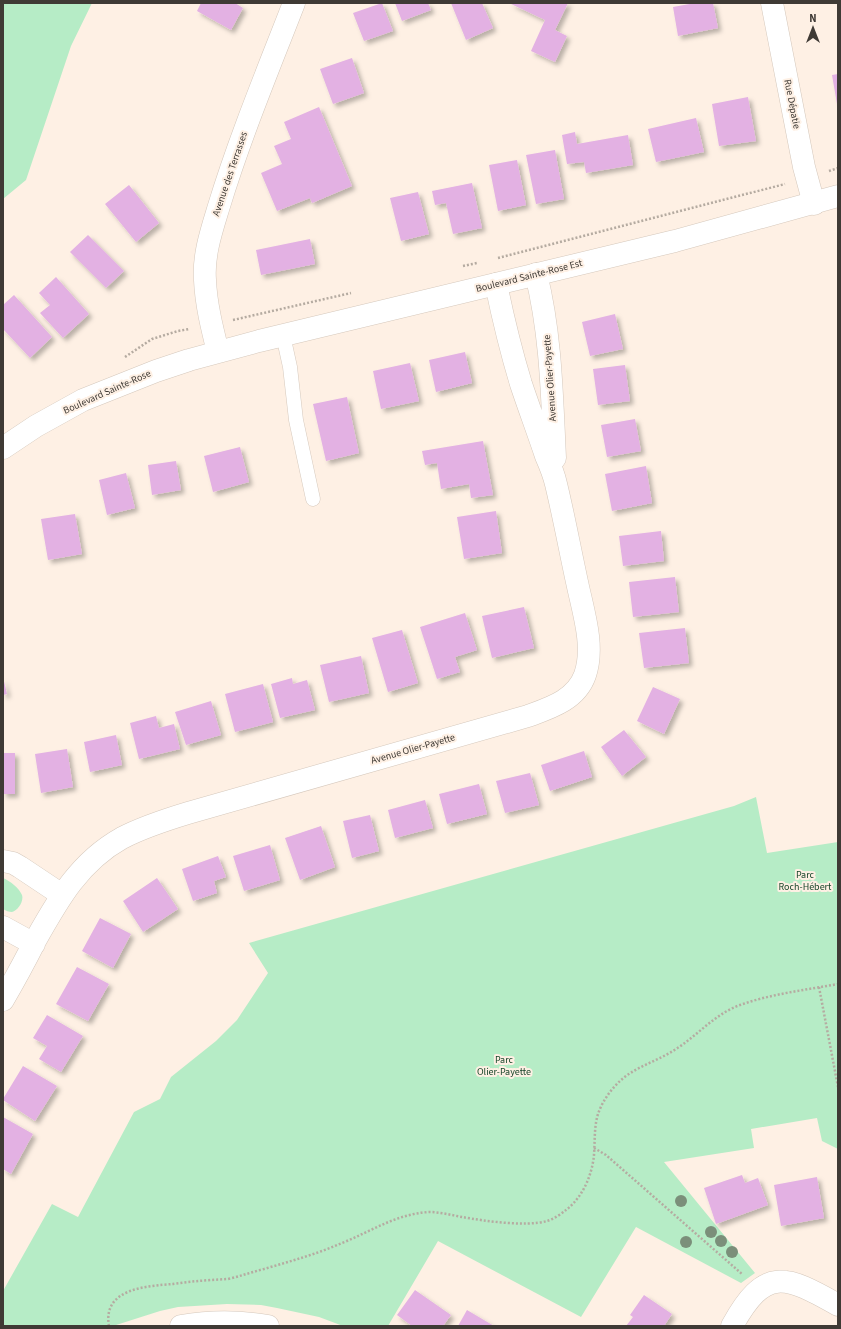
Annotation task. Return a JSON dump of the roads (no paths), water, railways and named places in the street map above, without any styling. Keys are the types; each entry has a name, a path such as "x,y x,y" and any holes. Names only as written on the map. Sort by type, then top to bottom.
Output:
{"street":[{"name":"Avenue des Terrasses","path":"218,352 211,324 204,280 206,257 213,224 227,179 294,3"},
{"name":"Rue Dépatie","path":"772,3 804,167 814,204"},
{"name":"Boulevard Sainte-Rose Est","path":"218,352 675,241 814,204 838,196"},
{"name":"Avenue Olier-Payette","path":"536,274 545,311 551,378 556,483"},
{"name":"Avenue Olier-Payette","path":"3,1000 62,895 79,872 99,854 121,838 149,826 188,813 528,716 557,705 574,693 584,676 588,665 588,642 586,627 556,483 521,384 507,335 496,284"},
{"name":"Boulevard Sainte-Rose","path":"3,448 36,426 83,400 156,371 218,352"},
{"path":"3,861 13,863 20,867 62,895"},
{"path":"3,927 34,944"},
{"path":"732,1326 749,1298 763,1286 778,1281 798,1284 838,1305"},
{"path":"180,1326 210,1322 245,1323 268,1326"}],"lane":[{"path":"283,335 290,368 296,420 313,499"}],"park label":[{"name":"Parc Roch-Hébert","path":"805,880"},
{"name":"Parc Olier-Payette","path":"504,1066"}]}
